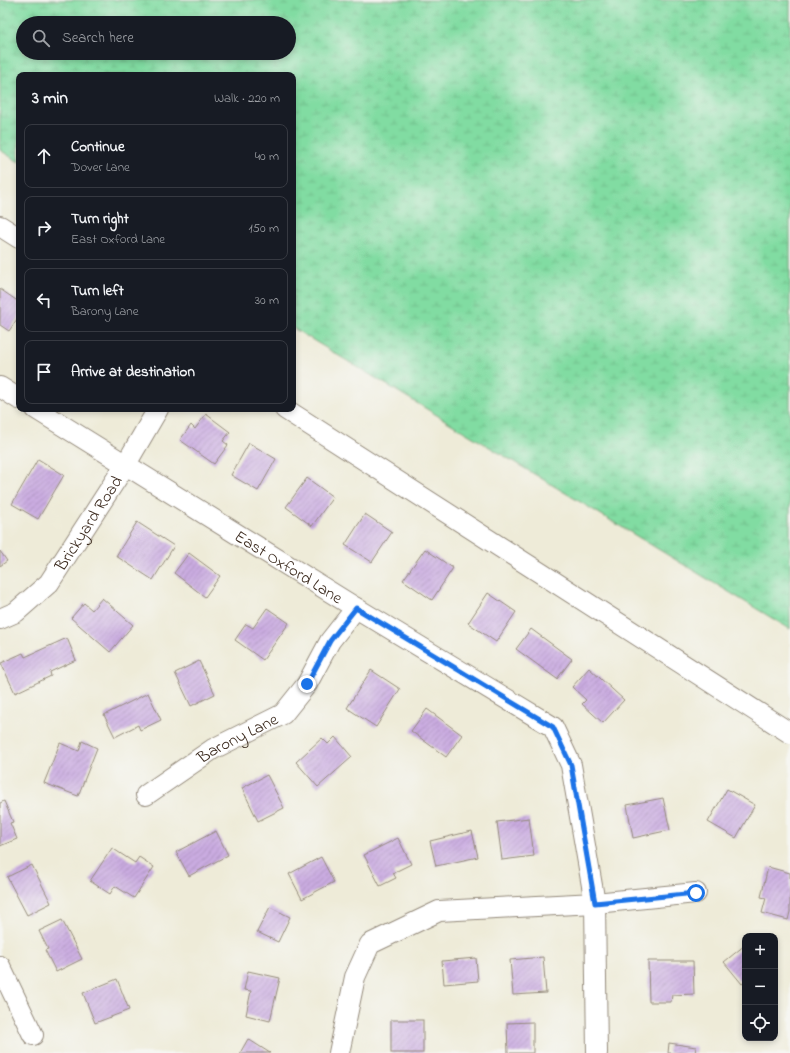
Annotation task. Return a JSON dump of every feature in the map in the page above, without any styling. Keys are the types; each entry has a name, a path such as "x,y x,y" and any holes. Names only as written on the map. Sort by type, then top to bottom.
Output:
{"street":[{"path":"0,226 16,236"},
{"path":"0,387 16,397"},
{"name":"East Oxford Lane","path":"41,412 356,608 553,727 571,765 595,903 597,1053"},
{"name":"Brickyard Road","path":"0,619 16,612 49,583 126,464 156,412"},
{"path":"290,412 790,734"},
{"name":"Barony Lane","path":"146,795 213,749 282,714 307,684 330,641 356,608"},
{"path":"339,1053 355,977 370,944 439,911 595,903 696,893"},
{"path":"0,966 32,1035"}],"green space":[{"path":"0,0 790,0 790,629 296,330 296,72 16,72 16,160 0,150"}],"building":[{"path":"0,289 16,300 16,320 9,331 0,325"},
{"path":"206,414 230,432 223,441 228,445 214,464 180,440 191,425 195,429"},
{"path":"249,443 276,459 258,491 231,475"},
{"path":"38,459 64,475 38,519 12,504"},
{"path":"307,478 333,497 312,526 286,507"},
{"path":"365,514 392,532 372,562 345,545"},
{"path":"137,522 174,546 153,580 116,556"},
{"path":"425,549 453,568 432,600 403,580"},
{"path":"0,551 7,561 0,566"},
{"path":"189,553 220,576 205,597 174,573"},
{"path":"488,593 516,612 496,642 468,623"},
{"path":"102,598 133,625 110,652 71,618 84,603 92,610"},
{"path":"267,608 289,623 263,660 235,640 246,624 253,628"},
{"path":"531,629 572,659 557,679 516,649"},
{"path":"67,638 76,660 50,672 51,676 15,693 1,663 23,653 25,657"},
{"path":"199,661 215,694 191,706 175,673"},
{"path":"589,668 624,700 603,723 582,704 586,700 572,687"},
{"path":"371,670 400,689 376,727 347,708"},
{"path":"148,693 161,720 140,730 138,725 115,737 104,715"},
{"path":"427,709 462,735 446,757 411,731"},
{"path":"335,737 352,757 318,787 296,762 322,738 328,744"},
{"path":"82,741 97,748 78,796 44,783 60,743 79,751"},
{"path":"267,775 284,808 258,821 242,788"},
{"path":"727,789 755,805 736,838 708,822"},
{"path":"663,798 670,830 633,838 627,805"},
{"path":"4,801 13,822 10,823 17,839 0,846 0,803"},
{"path":"529,818 534,856 502,860 497,822"},
{"path":"216,831 228,855 189,876 176,852"},
{"path":"472,831 478,857 436,866 430,841"},
{"path":"398,838 411,864 393,873 396,878 380,886 364,855"},
{"path":"112,848 135,863 139,857 154,867 134,898 115,886 110,894 90,881"},
{"path":"321,857 334,882 302,899 289,874"},
{"path":"32,865 51,903 27,915 7,877"},
{"path":"768,867 790,873 790,912 788,920 762,913 766,898 761,897"},
{"path":"270,907 290,917 278,942 257,932"},
{"path":"62,920 82,959 56,972 45,950 48,949 39,931"},
{"path":"742,947 742,984 724,962"},
{"path":"543,957 546,993 513,995 510,960"},
{"path":"476,958 478,981 444,984 442,961"},
{"path":"648,961 693,961 694,994 672,995 671,1002 649,1002"},
{"path":"248,971 280,978 270,1021 246,1015 251,991 244,990"},
{"path":"117,979 129,1010 95,1023 83,993"},
{"path":"391,1020 423,1020 423,1053 391,1053"},
{"path":"533,1022 533,1053 508,1053 507,1023"},
{"path":"248,1039 270,1053 240,1053"},
{"path":"669,1043 696,1047 695,1053 668,1053"}],"route":[{"path":"307,684 330,641 356,608 522,710 553,727 571,765 595,903 696,893"}]}
